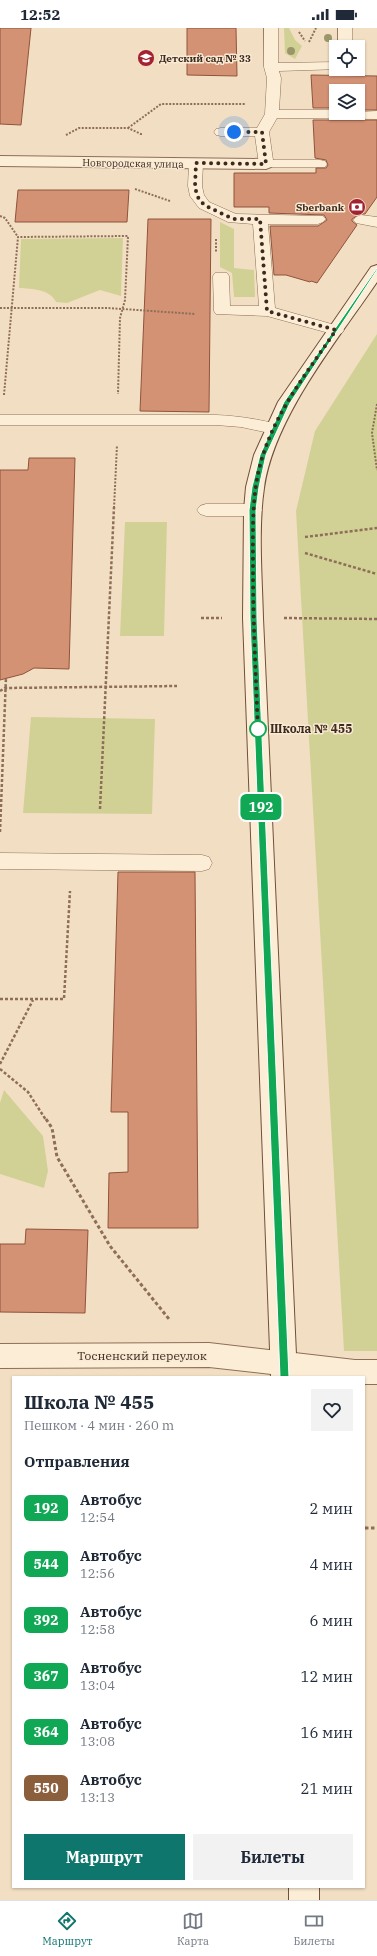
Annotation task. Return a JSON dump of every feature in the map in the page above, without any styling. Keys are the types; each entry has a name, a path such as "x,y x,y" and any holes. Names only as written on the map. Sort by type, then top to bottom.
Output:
{"street":[{"name":"Новгородская улица","path":"0,161 266,164"},
{"path":"284,1370 253,618 253,510 255,487 263,455 287,402 377,270"},
{"name":"Тосненский переулок","path":"0,1356 209,1356 284,1370 377,1372"},
{"path":"304,1888 304,1900"}],"lane":[{"path":"271,28 271,67 274,78 272,109 262,132 266,164 320,164"},
{"path":"345,28 345,40"},
{"path":"271,67 329,66"},
{"path":"272,109 377,115"},
{"path":"221,132 262,132"},
{"path":"196,163 195,186 197,196 204,205 233,219 318,219"},
{"path":"260,219 267,311"},
{"path":"361,220 377,222"},
{"path":"221,276 222,311 267,311 336,330"},
{"path":"1,420 229,421 274,429"},
{"path":"206,510 253,510"},
{"path":"0,861 202,863"}],"path":[{"path":"128,128 161,104 272,109"},
{"path":"130,162 129,187 172,202"},
{"path":"215,210 216,266 221,276"},
{"path":"0,216 5,218 18,237 1,420"},
{"path":"18,237 128,236 125,300 120,318 118,420"},
{"path":"0,308 108,308 199,314 222,311"},
{"path":"377,404 372,433 377,470"},
{"path":"100,809 117,444"},
{"path":"305,537 377,528"},
{"path":"305,553 377,574"},
{"path":"201,618 223,618"},
{"path":"281,618 377,619"},
{"path":"0,837 6,677"},
{"path":"0,691 5,688 177,686"},
{"path":"0,999 33,1000 64,998 72,862"},
{"path":"0,1064 33,1000"},
{"path":"0,1069 28,1092 52,1128 58,1157 110,1246 169,1319"},
{"path":"365,1528 377,1528"}],"green space":[{"path":"284,28 289,28 295,40 302,46 295,59 285,53"},
{"path":"220,222 234,229 234,268 254,270 255,297 234,297 232,273 220,267"},
{"path":"123,238 121,296 100,290 67,303 56,302 50,294 40,290 19,288 21,239"},
{"path":"377,334 377,1351 344,1351 296,511 315,431"},
{"path":"125,522 167,522 164,636 120,636"},
{"path":"31,717 155,719 152,814 23,813"},
{"path":"4,1090 43,1136 48,1171 44,1188 0,1174 0,1103"}],"building":[{"path":"0,28 31,28 21,125 0,124"},
{"path":"187,28 236,28 237,76 187,75"},
{"path":"311,75 377,76 377,110 365,110 365,84 329,84 329,108 313,108"},
{"path":"313,120 377,120 377,197 365,214 360,214 352,219 352,221 357,225 317,283 286,275 274,275 270,226 318,226 327,220 324,215 269,213 269,207 234,207 234,173 316,173 316,168 326,168 328,165 326,160 315,158"},
{"path":"18,190 129,190 127,222 15,222"},
{"path":"148,219 211,219 209,412 140,411"},
{"path":"29,458 75,458 69,669 34,668 23,674 0,680 0,470 28,470"},
{"path":"118,872 195,872 198,1228 108,1228 109,1173 128,1172 128,1112 111,1112"},
{"path":"26,1229 88,1230 85,1313 0,1312 0,1244 25,1244"}],"bus line":[{"name":"192","path":"284,1376 253,618 253,510 255,487 263,455 287,402 377,270"}],"place":[{"name":"Детский сад № 33","path":"146,58"},
{"name":"Sberbank","path":"357,207"},
{"name":"Школа № 455","path":"258,729"}],"route":[{"path":"234,132 262,132 266,164 196,163 195,186 197,196 204,205 233,219 260,219 267,311 336,330 287,402 263,455 255,487 252,530 253,618 258,732 258,729"}]}
